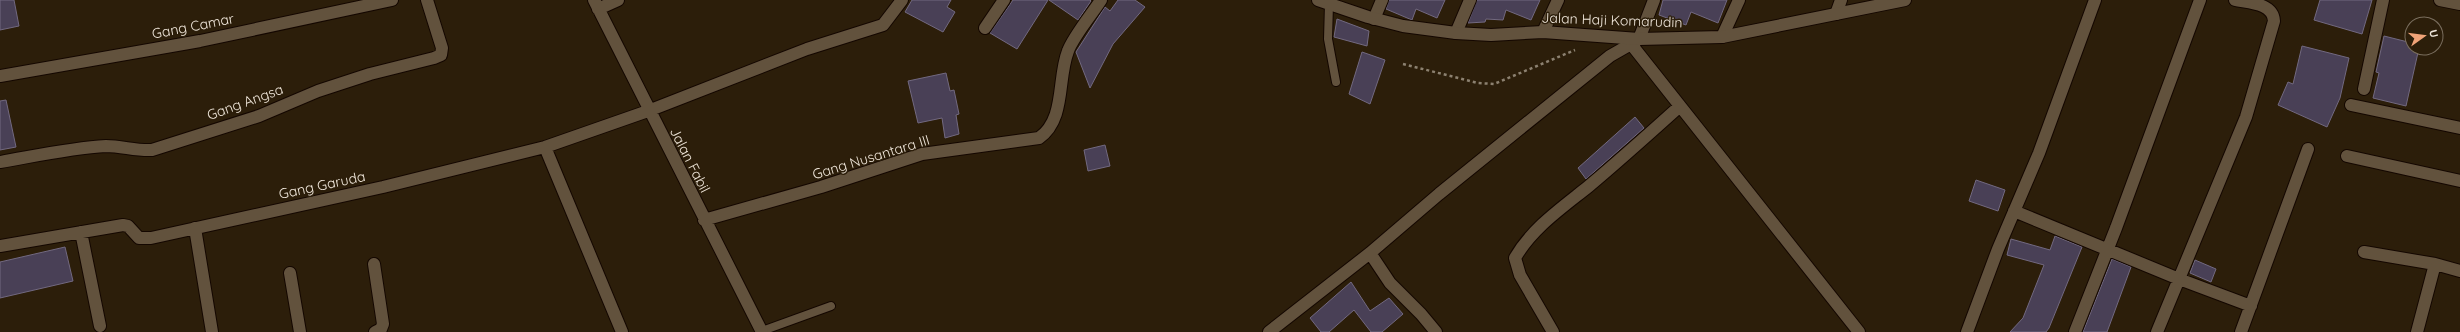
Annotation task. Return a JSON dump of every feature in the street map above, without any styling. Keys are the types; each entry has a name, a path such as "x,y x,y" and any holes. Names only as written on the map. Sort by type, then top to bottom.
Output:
{"street":[{"name":"Gang Camar","path":"0,76 200,41 392,0"},
{"name":"Gang Angsa","path":"0,162 83,148 108,146 135,151 152,150 259,116 318,91 370,74 434,58 441,55 442,48 427,0"},
{"path":"596,4 618,0"},
{"name":"Gang Garuda","path":"0,246 123,225 128,226 139,238 151,238 384,187 545,147 648,111 807,49 882,25 902,0"},
{"path":"985,28 1004,0"},
{"name":"Gang Nusantara III","path":"704,220 821,187 922,154 1038,138 1047,132 1053,124 1057,111 1061,69 1068,49 1101,0"},
{"path":"1374,19 1382,0"},
{"path":"1456,33 1470,0"},
{"path":"1543,32 1558,0"},
{"path":"1269,332 1370,253 1494,149 1610,56 1635,41 1654,0"},
{"path":"1722,37 1740,0"},
{"path":"1836,14 1841,0"},
{"name":"Jalan Haji Komarudin","path":"1324,2 1374,19 1403,26 1456,33 1491,35 1543,32 1635,41 1722,37 1905,0"},
{"path":"1968,332 1998,249 2038,153 2095,0"},
{"path":"2075,332 2200,0"},
{"path":"2158,332 2246,117 2274,21 2274,15 2270,10 2235,0"},
{"path":"2364,89 2383,0"},
{"path":"2440,0 2460,4"},
{"name":"Jalan Fabil","path":"596,4 648,111 762,331"},
{"path":"1635,41 1680,106 1859,332"},
{"path":"2351,105 2460,128"},
{"path":"1553,332 1520,275 1515,258 1520,249 1557,210 1588,186 1680,106"},
{"path":"545,147 622,332"},
{"path":"2241,332 2308,149"},
{"path":"2346,156 2460,181"},
{"path":"2014,211 2179,279 2251,306"},
{"path":"195,228 212,332"},
{"path":"81,232 100,326"},
{"path":"2364,252 2435,264 2460,271"},
{"path":"1370,253 1390,283 1429,329"},
{"path":"374,264 383,324 381,329 375,332"},
{"path":"2417,332 2435,264"},
{"path":"290,273 300,332"}],"lane":[{"path":"1324,2 1328,39 1336,82"},
{"path":"762,331 831,306"}],"path":[{"path":"1403,64 1478,84 1494,84 1514,78 1553,58 1578,50"}],"building":[{"path":"0,0 14,0 19,26 0,30"},
{"path":"912,0 951,0 947,7 955,12 943,32 905,12"},
{"path":"1013,0 1048,0 1017,49 990,33"},
{"path":"1049,0 1090,0 1091,1 1078,20"},
{"path":"1118,0 1135,0 1145,7 1113,44 1090,88 1076,52 1105,7 1110,11"},
{"path":"1389,0 1445,0 1437,18 1416,9 1412,20 1386,9"},
{"path":"1477,0 1540,0 1531,20 1506,10 1503,20 1486,19 1485,22 1468,23"},
{"path":"1663,0 1727,0 1718,23 1691,12 1686,25 1659,15"},
{"path":"2320,0 2372,0 2362,34 2314,20"},
{"path":"1337,19 1369,31 1367,46 1334,37"},
{"path":"2384,36 2404,41 2404,56 2417,56 2406,106 2373,98 2379,73 2376,72"},
{"path":"2302,46 2349,58 2340,98 2327,127 2278,105 2288,82 2293,84"},
{"path":"1362,52 1385,60 1370,104 1349,94"},
{"path":"946,73 950,91 954,90 959,114 956,115 959,134 945,138 942,118 918,123 908,81"},
{"path":"6,100 16,147 0,150 0,101"},
{"path":"1635,117 1644,128 1586,179 1578,168"},
{"path":"1105,145 1110,166 1088,171 1084,150"},
{"path":"1976,180 2005,190 1998,211 1969,201"},
{"path":"2055,236 2082,247 2049,328 2046,332 2010,332 2023,318 2044,265 2007,255 2011,239 2050,250"},
{"path":"65,247 73,281 0,298 0,262"},
{"path":"2112,259 2131,267 2107,332 2083,332"},
{"path":"2195,260 2216,269 2211,282 2190,273"},
{"path":"1351,282 1370,311 1389,298 1403,314 1382,332 1371,332 1354,310 1329,332 1321,332 1310,318"}]}
